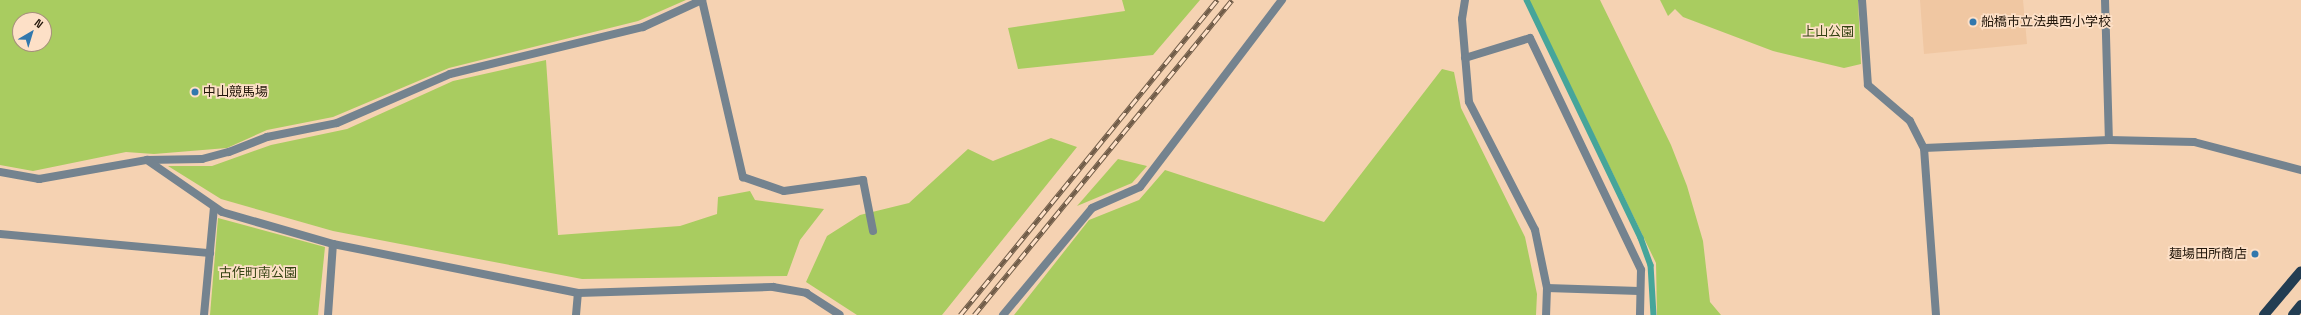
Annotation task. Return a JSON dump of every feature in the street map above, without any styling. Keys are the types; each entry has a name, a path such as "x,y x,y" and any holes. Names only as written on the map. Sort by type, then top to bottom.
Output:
{"main road":[{"path":"2264,315 2301,270"},
{"path":"2293,315 2301,305"}],"street":[{"path":"0,172 40,178 147,160 202,158 229,152 267,137 337,123 450,74 642,27 702,0 743,177 784,191 862,180 873,231"},
{"path":"1003,315 1092,208 1140,187 1282,0"},
{"path":"1465,0 1462,19 1469,102 1535,230 1547,288 1546,315"},
{"path":"1862,0 1868,85 1910,121 1924,148 1936,315"},
{"path":"2105,0 2109,140"},
{"path":"1465,58 1530,38 1642,270 1639,291 1640,315"},
{"path":"1924,148 2109,140 2194,142 2301,170"},
{"path":"147,160 222,212 333,244 466,268 578,293 773,287 806,293 840,315"},
{"path":"204,315 214,207"},
{"path":"0,234 210,253"},
{"path":"328,315 333,244"},
{"path":"1547,288 1639,291"},
{"path":"576,315 578,293"}],"shaded area":[{"name":"船橋市立法典西小学校","path":"1920,0 2023,0 2027,44 1924,54"}],"green space":[{"name":"中山競馬場","path":"0,0 686,0 638,21 449,68 333,117 267,130 227,148 154,154 126,152 33,171 0,165"},
{"path":"1122,0 1200,0 1153,55 1018,69 1008,28 1125,11"},
{"path":"1529,0 1600,0 1671,145 1687,186 1703,241 1710,302 1721,315 1657,315 1656,263"},
{"name":"上山公園","path":"1660,0 1858,0 1861,64 1844,68 1773,51 1683,17 1675,9 1668,16"},
{"path":"546,60 558,235 680,226 717,214 718,197 750,191 755,200 824,209 800,240 787,276 582,279 333,231 221,199 168,166 212,166 271,145 347,129 453,81"},
{"path":"1442,69 1454,72 1461,108 1525,237 1537,294 1536,315 1014,315 1089,220 1139,200 1165,170 1324,222"},
{"path":"1051,138 1077,147 942,315 857,315 806,282 827,236 860,215 909,203 968,149 993,161"},
{"path":"1118,159 1147,166 1132,183 1077,206"},
{"name":"古作町南公園","path":"218,218 325,247 318,315 210,315"}],"waterway":[{"path":"1527,0 1641,238 1651,265 1654,315"}],"railway":[{"path":"960,315 1217,0"},
{"path":"974,315 1232,0"}],"place":[{"name":"船橋市立法典西小学校","path":"1973,22"},
{"name":"中山競馬場","path":"195,92"},
{"name":"麺場田所商店","path":"2255,254"}]}
